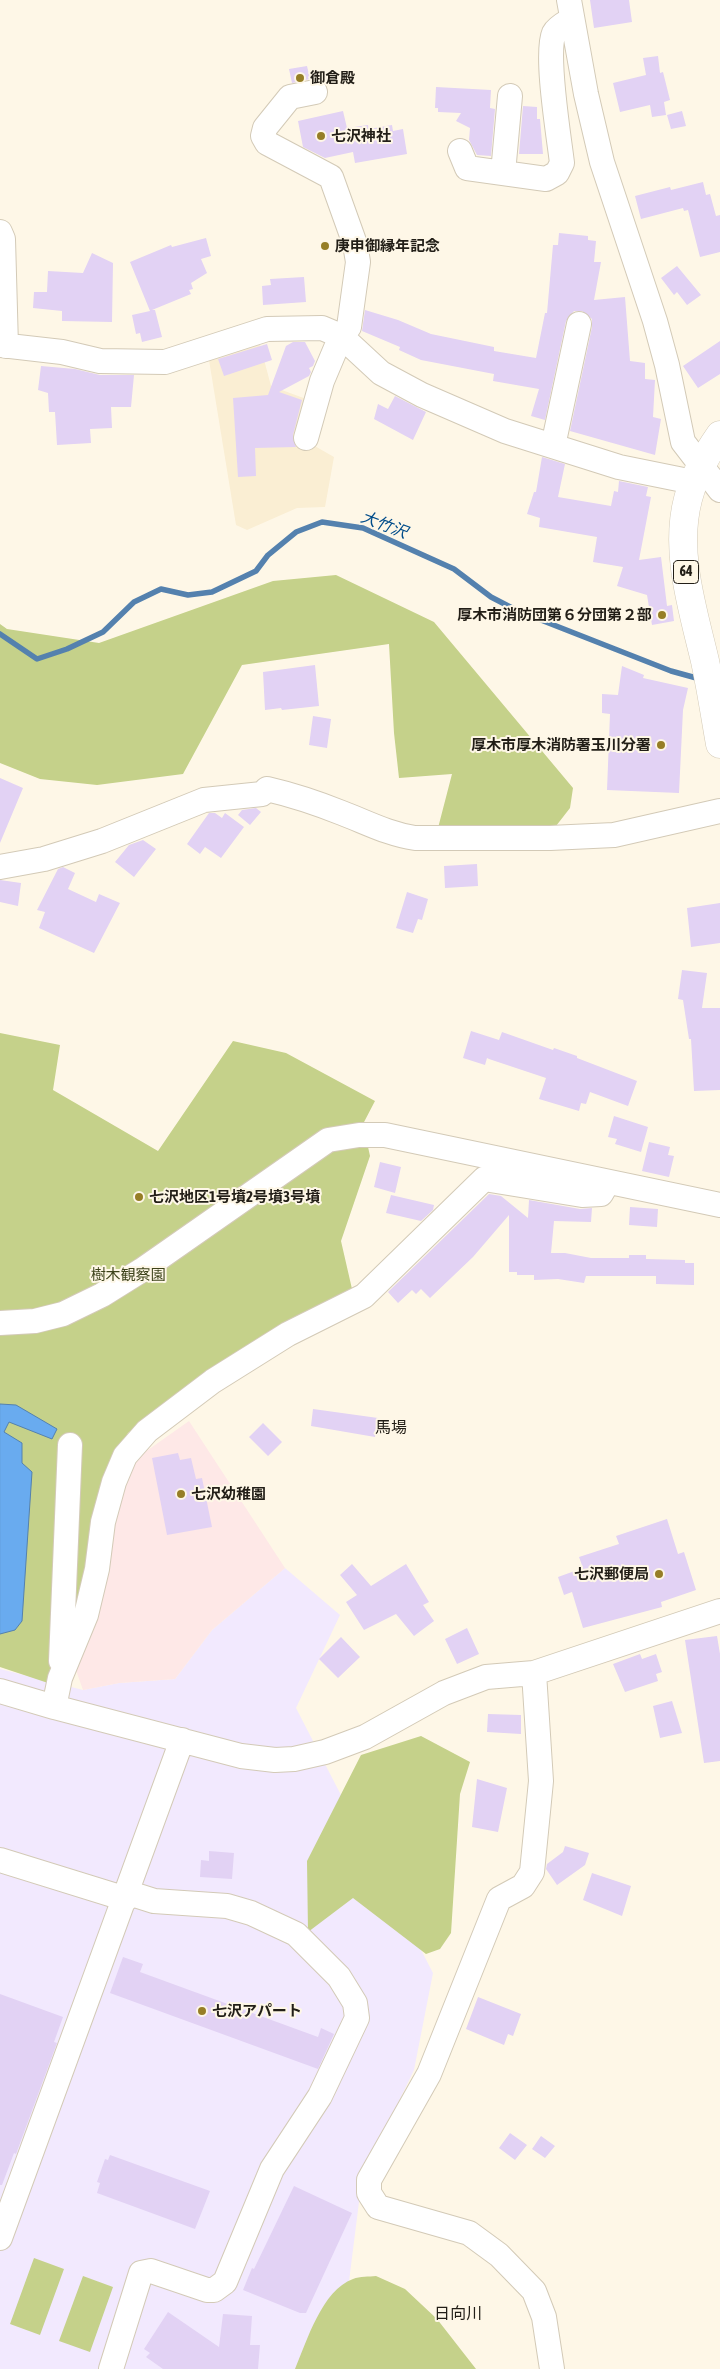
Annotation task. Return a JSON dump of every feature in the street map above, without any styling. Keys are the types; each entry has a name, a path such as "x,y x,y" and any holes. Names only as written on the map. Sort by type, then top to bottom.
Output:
{"main road":[{"name":"64","path":"720,435 697,473 687,500 685,520 686,568 692,610 705,661 720,743"}],"street":[{"path":"460,152 467,168 546,179 556,174 562,163 552,81 552,41 555,30 570,9"},
{"path":"570,9 586,94 602,162 655,321 667,365 683,442 697,473 720,490"},
{"path":"306,438 316,398 341,336 349,327 358,262 355,244 331,177 267,143 263,136 265,128 290,97 315,92"},
{"path":"542,92 556,174"},
{"path":"504,173 510,96"},
{"path":"0,232 3,239 3,345 62,352 100,361 165,362 267,329 322,328 341,336 381,373 422,395 505,431 619,467 697,473"},
{"path":"553,446 579,324"},
{"path":"0,867 44,859 102,841 204,800 262,794 267,789 326,807 395,835 415,838 550,838 624,834 720,811"},
{"path":"0,1323 35,1321 63,1314 102,1294 142,1270 328,1140 367,1135 385,1135 720,1206"},
{"path":"60,1678 86,1615 97,1569 103,1522 114,1482 125,1456 147,1431 213,1381 288,1334 364,1296 484,1179 582,1195 601,1194 608,1182"},
{"path":"54,1707 60,1678 70,1445"},
{"path":"0,1691 54,1707 250,1757 275,1760 294,1759 325,1752 365,1737 444,1693 486,1677 534,1672 720,1611"},
{"path":"534,1672 540,1781 532,1872 524,1886 499,1899 430,2074 369,2180 369,2193 378,2207 469,2232 499,2255 534,2292 544,2317 552,2369"},
{"path":"0,2238 126,1898 182,1740"},
{"path":"0,1860 126,1898"},
{"path":"111,2369 141,2273 151,2271 207,2290 214,2290 225,2282 272,2169 320,2096 357,2018 355,2003 339,1977 296,1934 251,1913 228,1906 154,1901 132,1894 126,1898"}],"shaded area":[{"path":"258,337 271,386 309,400 313,445 334,457 325,507 297,508 247,530 236,525 208,354"},
{"path":"189,1421 285,1568 212,1630 175,1679 119,1683 83,1690 72,1659 119,1495 138,1457"},
{"path":"285,1568 340,1615 296,1708 433,1973 414,2070 362,2178 338,2369 0,2369 0,1669 83,1690 119,1683 175,1679 212,1630"}],"green space":[{"path":"336,575 434,622 573,788 570,808 556,826 438,828 452,774 399,778 394,733 389,644 242,665 183,774 97,785 40,779 0,763 0,624 7,629 99,643 273,581"},
{"name":"樹木観察園","path":"0,1033 60,1045 53,1090 158,1151 233,1041 286,1053 375,1101 363,1124 370,1156 341,1241 352,1289 204,1378 128,1433 104,1483 81,1607 48,1683 0,1667"},
{"path":"421,1736 470,1762 460,1794 451,1933 440,1949 426,1954 353,1898 308,1932 307,1861 361,1755"},
{"path":"34,2258 64,2269 40,2335 10,2324"},
{"path":"83,2276 113,2287 90,2352 59,2341"},
{"path":"376,2276 405,2289 437,2319 476,2369 295,2369 310,2331 324,2305 333,2294 342,2285 353,2279"}],"water":[{"path":"0,1404 16,1405 57,1429 52,1439 9,1422 4,1432 22,1443 22,1463 32,1472 22,1621 15,1630 0,1634"}],"building":[{"path":"590,0 629,0 632,22 594,28"},
{"path":"658,56 660,73 663,72 670,100 664,102 666,115 652,117 650,105 620,112 613,83 646,75 643,58"},
{"name":"御倉殿","path":"307,66 310,79 292,83 289,69"},
{"path":"436,87 491,90 490,108 495,109 491,156 477,155 469,140 470,128 456,121 461,113 438,112 438,108 435,108"},
{"path":"523,106 537,107 537,119 540,119 543,154 519,154"},
{"path":"343,111 347,128 368,125 369,129 392,125 393,131 403,129 407,154 355,163 353,152 325,158 303,147 298,121"},
{"path":"682,111 686,126 671,129 667,115"},
{"path":"703,182 706,195 710,194 716,216 720,215 720,252 700,257 688,210 684,211 683,208 641,219 635,196 670,187 671,190"},
{"path":"559,233 588,236 588,240 596,241 594,262 601,262 594,300 625,297 630,361 645,363 645,379 655,380 653,417 661,419 655,455 570,431 592,327 592,319 582,311 574,311 566,321 545,420 531,416 539,389 493,381 494,374 421,360 399,350 400,347 362,331 365,310 398,320 431,334 494,347 494,351 536,358 545,313 547,313 553,245 558,245"},
{"path":"206,238 211,256 201,259 207,273 191,283 193,289 189,290 191,294 152,310 155,310 162,337 142,342 140,333 136,334 132,315 150,311 130,262 171,245 172,247"},
{"path":"92,253 113,263 112,322 62,321 62,311 33,308 34,292 47,292 48,271 83,273"},
{"path":"677,266 701,295 687,305 677,292 674,295 661,278"},
{"path":"304,277 306,302 263,305 262,286 271,285 270,279"},
{"path":"720,341 720,374 698,388 683,366"},
{"path":"293,342 305,342 315,361 313,366 309,368 311,372 309,376 279,392 302,400 293,435 296,447 255,448 256,476 238,477 233,398 268,395 286,346"},
{"path":"267,344 272,360 224,376 218,359"},
{"path":"41,366 75,369 100,375 134,375 131,407 111,407 112,428 90,429 91,443 57,445 55,412 49,412 48,393 38,390"},
{"path":"395,396 426,412 413,440 374,419 378,404 388,409"},
{"path":"542,457 565,464 558,497 611,506 614,491 618,492 619,481 648,487 646,496 651,497 639,560 661,557 667,606 672,605 674,621 652,625 647,595 617,586 623,567 593,562 597,537 539,527 540,518 527,514 534,492 536,492"},
{"path":"315,665 319,706 265,710 263,672"},
{"name":"厚木市厚木消防署玉川分署","path":"622,666 644,675 643,678 688,688 683,710 679,793 607,790 610,714 602,713 602,694 618,695"},
{"path":"313,716 331,719 327,748 309,745"},
{"path":"0,778 23,788 0,843"},
{"path":"256,808 261,812 250,825 238,815 242,810"},
{"path":"209,813 215,813 222,818 225,813 244,827 221,858 205,847 200,854 187,844"},
{"path":"143,840 156,849 134,877 115,862 129,845"},
{"path":"477,864 478,886 445,888 444,866"},
{"path":"63,867 75,873 68,889 96,902 99,894 120,903 94,953 39,928 45,912 37,910 58,869"},
{"path":"0,880 21,883 18,906 0,902"},
{"path":"407,892 428,899 422,920 418,919 413,933 396,928"},
{"path":"720,903 720,943 691,947 687,908"},
{"path":"682,970 707,973 702,1008 720,1008 720,1090 694,1091 691,1039 689,1039 683,1000 678,999"},
{"path":"471,1031 499,1040 502,1032 553,1050 554,1048 577,1056 577,1058 637,1081 628,1106 590,1092 586,1104 581,1103 579,1111 539,1099 546,1078 487,1058 485,1065 463,1058"},
{"path":"614,1116 648,1127 641,1152 615,1144 617,1139 608,1137"},
{"path":"649,1142 670,1147 668,1155 674,1156 669,1177 642,1171"},
{"path":"380,1162 401,1167 395,1193 374,1187"},
{"path":"489,1194 501,1196 528,1218 529,1200 580,1209 592,1208 591,1222 554,1221 551,1253 565,1253 591,1258 629,1258 629,1255 646,1255 646,1259 685,1260 685,1263 694,1263 694,1285 656,1284 656,1276 586,1276 584,1283 558,1279 534,1280 534,1275 517,1275 517,1272 509,1272 509,1215 473,1257 430,1298 421,1289 416,1294 412,1290 398,1303 388,1292"},
{"path":"391,1195 434,1205 433,1210 421,1221 386,1213"},
{"path":"630,1207 658,1209 657,1227 629,1225"},
{"path":"313,1409 378,1418 375,1437 311,1426"},
{"path":"263,1423 282,1442 268,1456 249,1437"},
{"name":"七沢幼稚園","path":"178,1453 180,1460 191,1458 196,1479 202,1478 212,1527 167,1535 152,1458"},
{"path":"667,1519 678,1554 684,1552 696,1590 661,1602 662,1607 583,1628 572,1592 564,1595 558,1577 583,1568 579,1557 619,1544 616,1536"},
{"path":"352,1564 371,1586 406,1564 429,1602 423,1605 434,1621 414,1636 396,1614 364,1630 346,1602 357,1595 340,1575"},
{"path":"467,1628 479,1654 457,1664 445,1639"},
{"path":"717,1636 720,1654 720,1761 704,1763 685,1640"},
{"path":"341,1637 360,1657 338,1678 319,1659"},
{"path":"640,1654 642,1659 656,1654 662,1672 656,1674 658,1681 625,1692 613,1664"},
{"path":"672,1701 682,1733 660,1738 653,1706"},
{"path":"488,1714 521,1715 521,1734 487,1732"},
{"path":"477,1779 507,1788 498,1832 472,1827"},
{"path":"565,1846 589,1853 585,1865 557,1885 546,1869 547,1864 563,1852"},
{"path":"209,1851 234,1853 232,1879 200,1877 201,1860 209,1861"},
{"path":"592,1873 631,1886 622,1916 583,1900"},
{"name":"七沢アパート","path":"123,1957 143,1964 140,1972 318,2037 321,2028 334,2034 318,2069 110,1993"},
{"path":"0,1994 63,2017 54,2042 57,2043 16,2154 14,2153 2,2185 0,2185"},
{"path":"478,1997 521,2014 513,2036 508,2034 504,2045 466,2029"},
{"path":"510,2133 527,2145 515,2160 499,2148"},
{"path":"541,2136 555,2146 545,2158 532,2149"},
{"path":"110,2155 210,2191 195,2229 97,2193 100,2183 97,2182 105,2159 108,2160"},
{"path":"294,2186 352,2213 306,2313 300,2313 243,2290 252,2268 254,2269"},
{"path":"168,2312 219,2347 223,2314 252,2316 250,2345 260,2345 258,2369 163,2369 146,2357 150,2353 144,2349"}],"waterway":[{"name":"大竹沢","path":"0,634 37,659 67,649 103,632 134,602 161,589 188,595 212,592 256,571 268,555 296,532 322,522 363,528 454,569 491,597 518,611 671,671 700,679"}],"place":[{"name":"御倉殿","path":"300,78"},
{"name":"七沢神社","path":"321,136"},
{"name":"庚申御縁年記念","path":"325,246"},
{"name":"厚木市消防団第６分団第２部","path":"662,615"},
{"name":"厚木市厚木消防署玉川分署","path":"661,745"},
{"name":"七沢地区1号墳2号墳3号墳","path":"139,1197"},
{"name":"七沢幼稚園","path":"181,1494"},
{"name":"七沢郵便局","path":"659,1574"},
{"name":"七沢アパート","path":"202,2011"}],"district":[{"name":"馬場","path":"391,1428"},
{"name":"日向川","path":"458,2314"}]}
